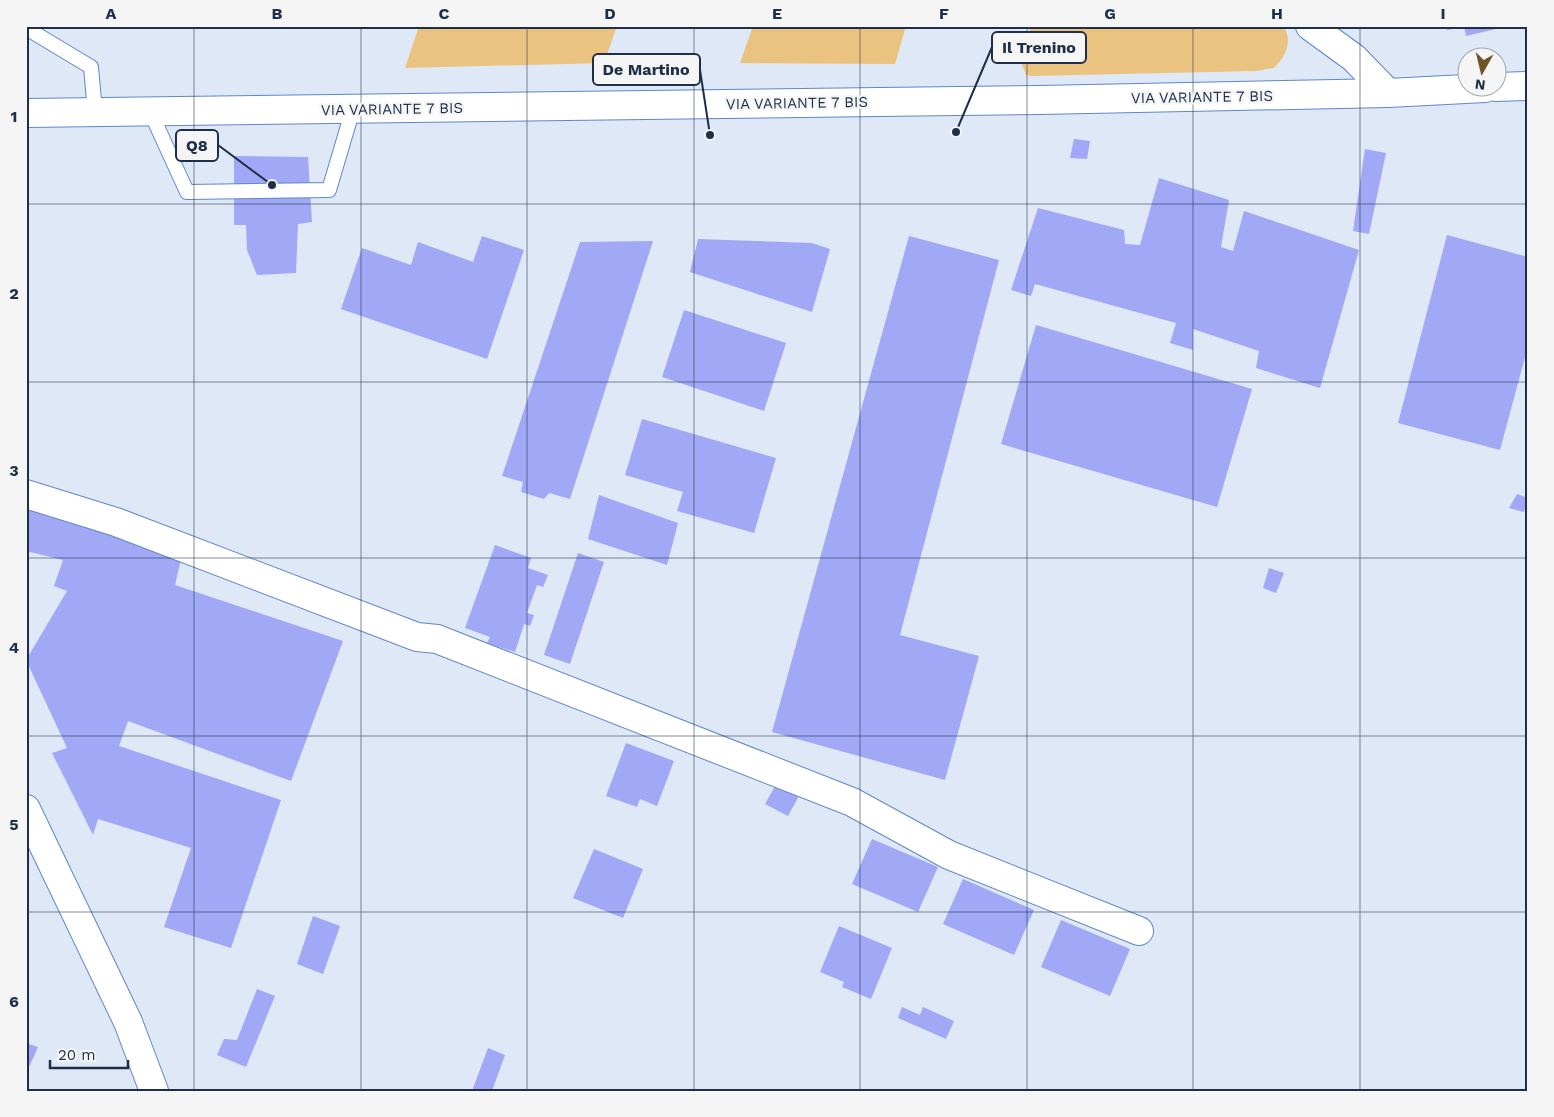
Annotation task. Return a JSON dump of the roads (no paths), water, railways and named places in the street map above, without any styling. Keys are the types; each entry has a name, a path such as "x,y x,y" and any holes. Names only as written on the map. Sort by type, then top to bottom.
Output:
{"street":[{"path":"1310,26 1354,58 1388,93"},
{"path":"1506,87 1528,86"},
{"name":"VIA VARIANTE 7 BIS","path":"26,113 1050,100 1388,93 1456,89"},
{"path":"26,494 116,522 411,634 437,639 588,697 852,802 949,855 1139,931"},
{"path":"26,809 128,1022 154,1091"}],"lane":[{"path":"26,28 91,67 95,112"},
{"path":"150,111 187,192 196,192 329,190 353,109"}],"place":[{"name":"Il Trenino","path":"956,132"},
{"name":"De Martino","path":"710,135"},
{"name":"Q8","path":"272,185"}]}
